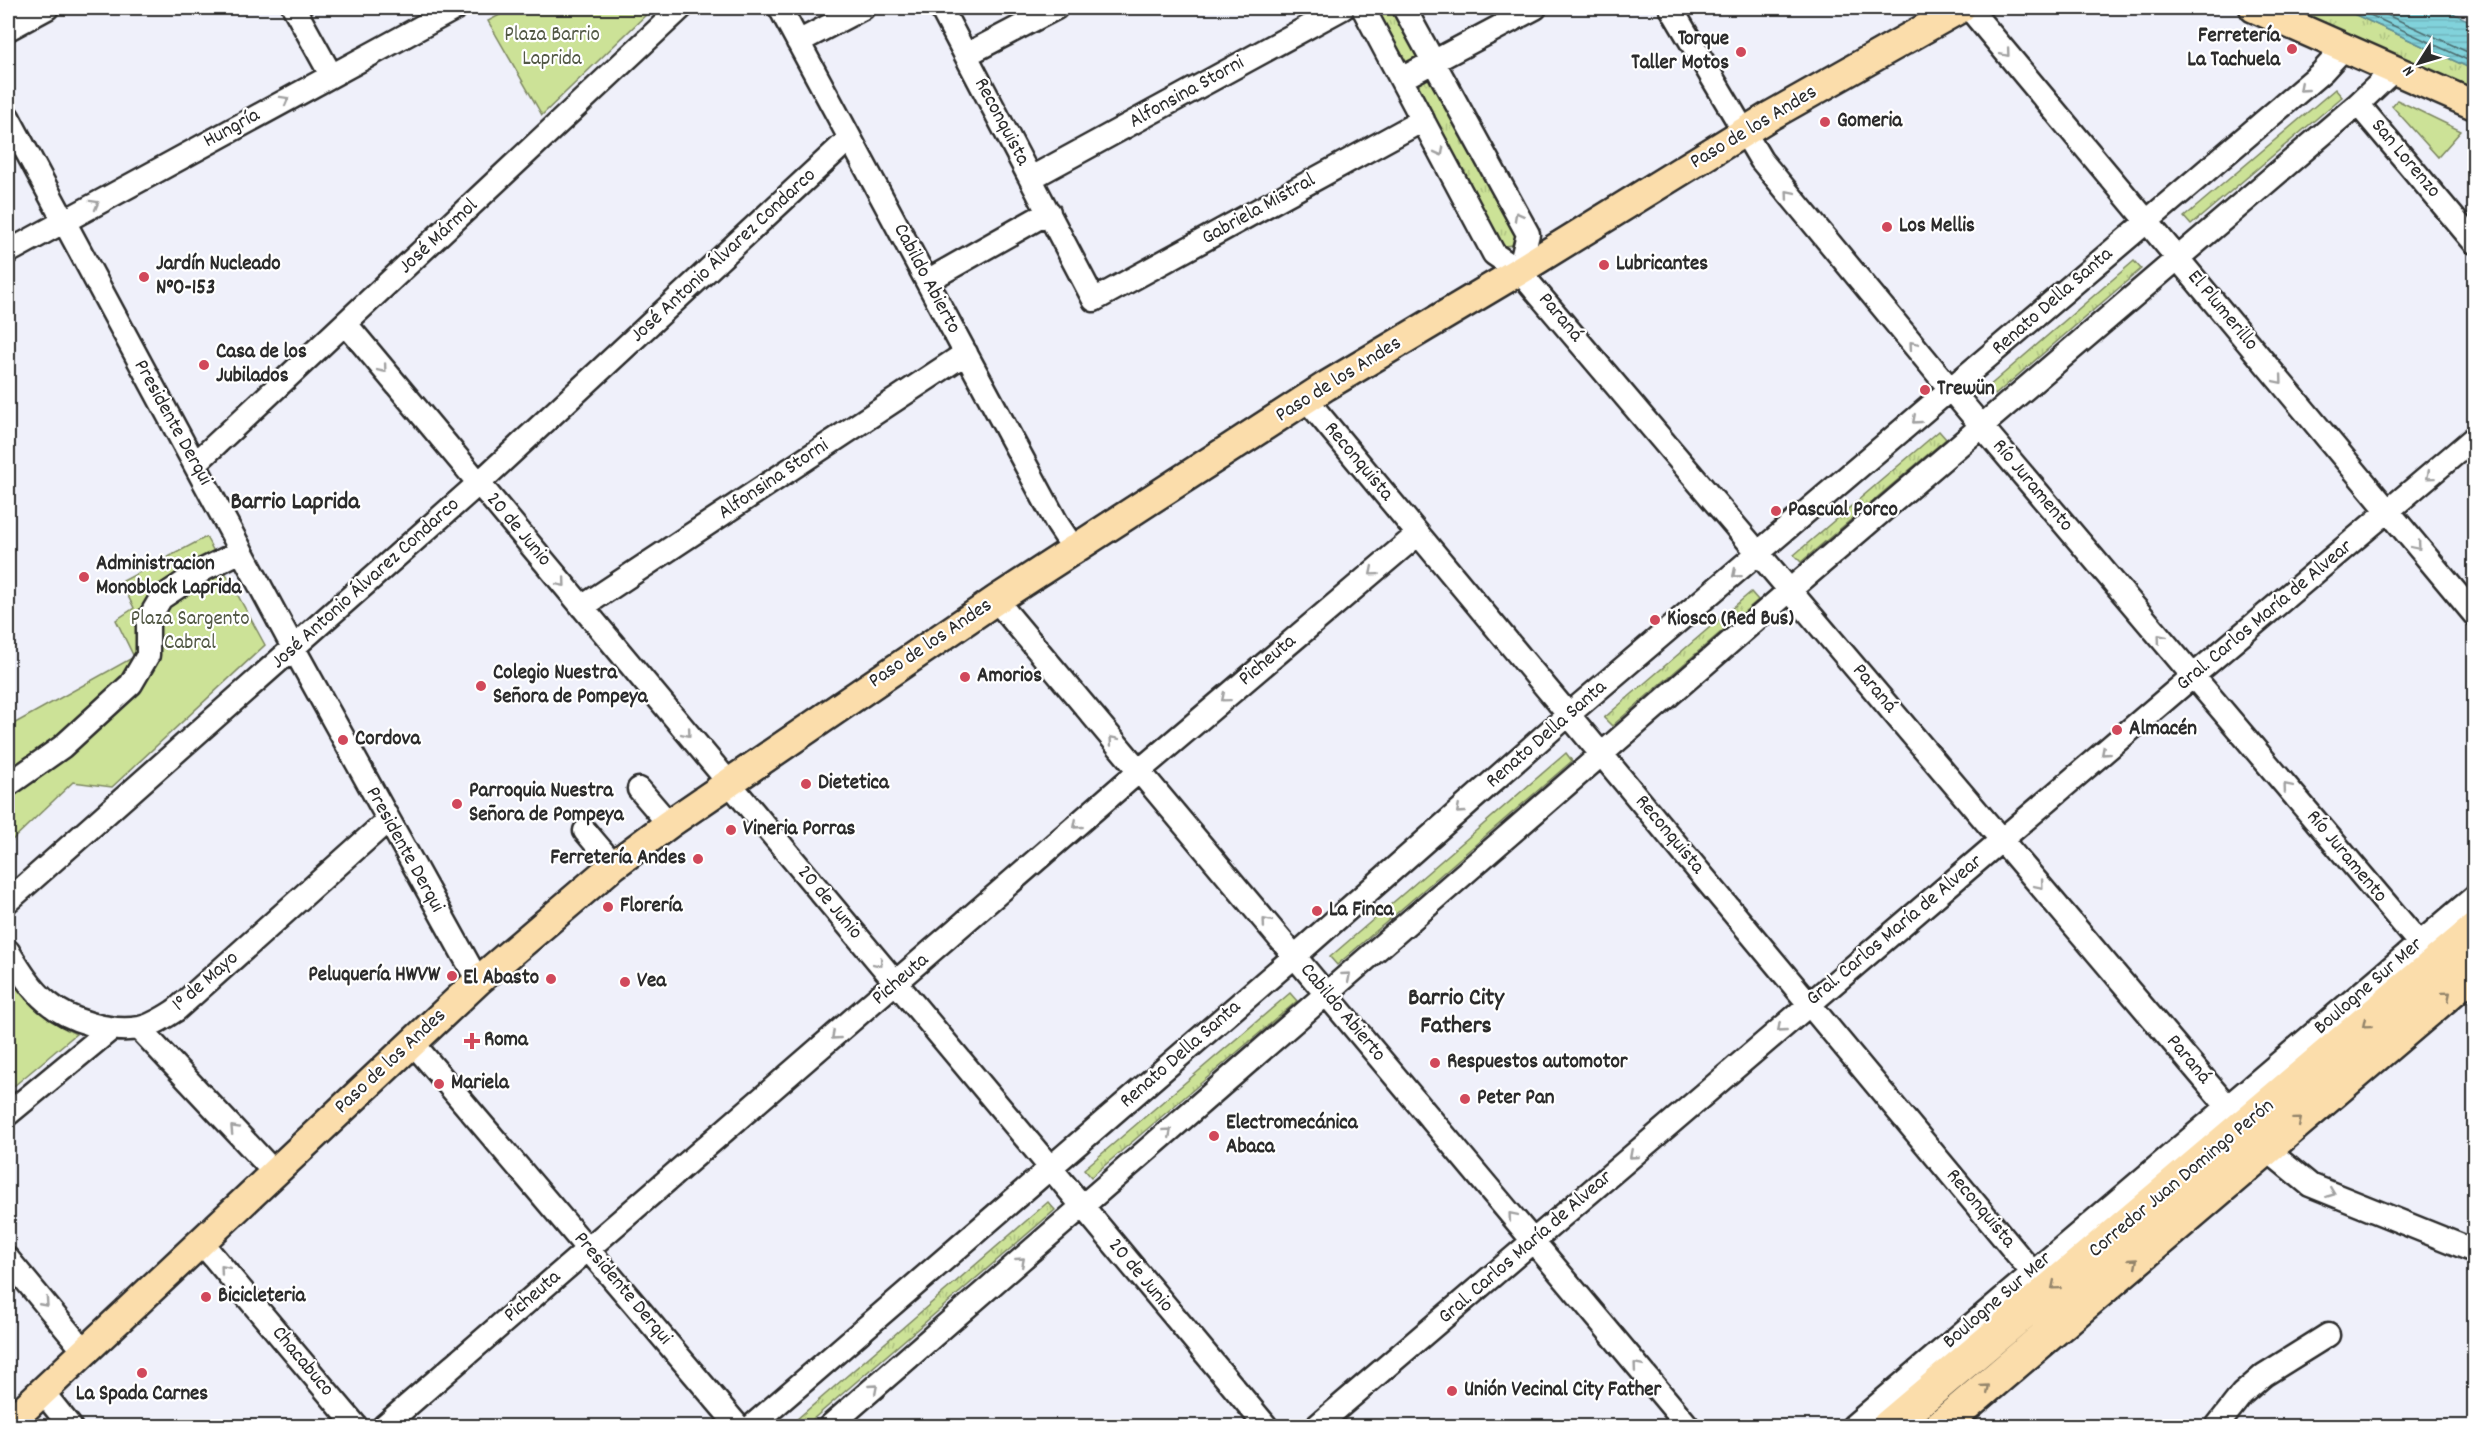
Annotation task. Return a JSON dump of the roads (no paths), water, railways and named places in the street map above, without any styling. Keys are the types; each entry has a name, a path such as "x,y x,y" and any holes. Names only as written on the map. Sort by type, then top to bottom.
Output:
{"highway":[{"name":"Corredor Juan Domingo Perón","path":"1889,1426 2246,1128 2475,931"},
{"name":"Corredor Juan Domingo Perón","path":"1941,1426 2246,1128 2475,971"}],"main road":[{"name":"Paso de los Andes","path":"8,1424 478,981 614,865 669,824 996,600 1306,399 1744,133 1961,8"},
{"path":"2254,8 2475,105"}],"street":[{"path":"8,29 47,8"},
{"path":"294,8 331,75"},
{"name":"Hungría","path":"8,252 456,8"},
{"name":"José Mármol","path":"195,464 681,8"},
{"name":"Cabildo Abierto","path":"780,8 1053,516 1074,549"},
{"path":"798,42 863,8"},
{"name":"Reconquista","path":"942,8 1095,300"},
{"path":"966,55 1056,8"},
{"name":"Alfonsina Storni","path":"1031,178 1343,8"},
{"name":"Paraná","path":"1363,8 1494,254 1519,271 2246,1128"},
{"path":"1404,8 1528,234 1519,271"},
{"path":"1401,79 1535,8"},
{"name":"Río Juramento","path":"1671,8 1761,160 1951,390 2420,944"},
{"name":"El Plumerillo","path":"1969,8 2475,614"},
{"name":"Renato Della Santa","path":"752,1426 1295,956 1569,715 2322,72 2345,47"},
{"path":"830,1426 1790,590 2358,104 2395,69"},
{"name":"San Lorenzo","path":"2358,104 2475,242"},
{"name":"Presidente Derqui","path":"8,117 387,820 478,981"},
{"name":"Gabriela Mistral","path":"1095,300 1423,120"},
{"name":"José Antonio Álvarez Condarco","path":"8,901 479,483 850,138"},
{"path":"927,281 1049,212"},
{"name":"20 de Junio","path":"346,324 1266,1426"},
{"name":"Alfonsina Storni","path":"582,607 966,353"},
{"name":"Reconquista","path":"1306,399 2032,1272"},
{"name":"Gral. Carlos María de Alvear","path":"1317,1426 2193,676 2475,438"},
{"name":"Picheuta","path":"384,1426 1139,771 1418,534"},
{"path":"8,785 62,747 131,684 148,656 148,620 161,598 203,570 241,551"},
{"name":"Cabildo Abierto","path":"996,600 1688,1426"},
{"path":"639,789 669,824"},
{"name":"1° de Mayo","path":"111,1029 139,1028 158,1021 176,1010 387,820"},
{"path":"585,831 614,865"},
{"name":"Boulogne Sur Mer","path":"1852,1426 2032,1272 2246,1128 2420,944 2475,897"},
{"path":"8,951 29,982 47,1002 78,1018 111,1029"},
{"path":"139,1028 274,1172"},
{"path":"8,1114 111,1029"},
{"name":"Presidente Derqui","path":"412,1042 738,1426"},
{"path":"2246,1128 2310,1185 2475,1251"},
{"name":"Chacabuco","path":"201,1242 356,1426"},
{"path":"8,1259 85,1352"},
{"path":"2217,1426 2242,1394 2264,1375 2328,1335"},
{"path":"42,1391 70,1426"}],"water":[{"path":"2341,8 2442,8 2474,23 2474,70"}],"place":[{"name":"Ferretería La Tachuela","path":"2292,49"},
{"name":"Torque Taller Motos","path":"1741,52"},
{"name":"Gomeria","path":"1825,122"},
{"name":"Los Mellis","path":"1887,227"},
{"name":"Lubricantes","path":"1604,265"},
{"name":"Jardín Nucleado N°0-153","path":"144,277"},
{"name":"Casa de los Jubilados","path":"204,365"},
{"name":"Trewün","path":"1925,390"},
{"name":"Pascual Porco","path":"1776,511"},
{"name":"Administracion Monoblock Laprida","path":"84,577"},
{"name":"Kiosco (Red Bus)","path":"1655,620"},
{"name":"Amorios","path":"965,677"},
{"name":"Colegio Nuestra Señora de Pompeya","path":"481,686"},
{"name":"Almacén","path":"2117,730"},
{"name":"Cordova","path":"343,740"},
{"name":"Dietetica","path":"806,784"},
{"name":"Parroquia Nuestra Señora de Pompeya","path":"457,804"},
{"name":"Vineria Porras","path":"731,830"},
{"name":"Ferretería Andes","path":"698,859"},
{"name":"Florería","path":"608,907"},
{"name":"La Finca","path":"1317,911"},
{"name":"Peluquería HWVW","path":"452,976"},
{"name":"El Abasto","path":"551,979"},
{"name":"Vea","path":"625,982"},
{"name":"Roma","path":"472,1041"},
{"name":"Respuestos automotor","path":"1435,1063"},
{"name":"Mariela","path":"439,1084"},
{"name":"Peter Pan","path":"1465,1099"},
{"name":"Electromecánica Abaca","path":"1214,1136"},
{"name":"Bicicleteria","path":"206,1297"},
{"name":"La Spada Carnes","path":"142,1373"},
{"name":"Unión Vecinal City Father","path":"1452,1391"}],"district":[{"name":"Barrio Laprida","path":"295,503"},
{"name":"Barrio City Fathers","path":"1456,1013"}],"park label":[{"name":"Plaza Barrio Laprida","path":"552,48"},
{"name":"Plaza Sargento Cabral","path":"190,632"}]}
